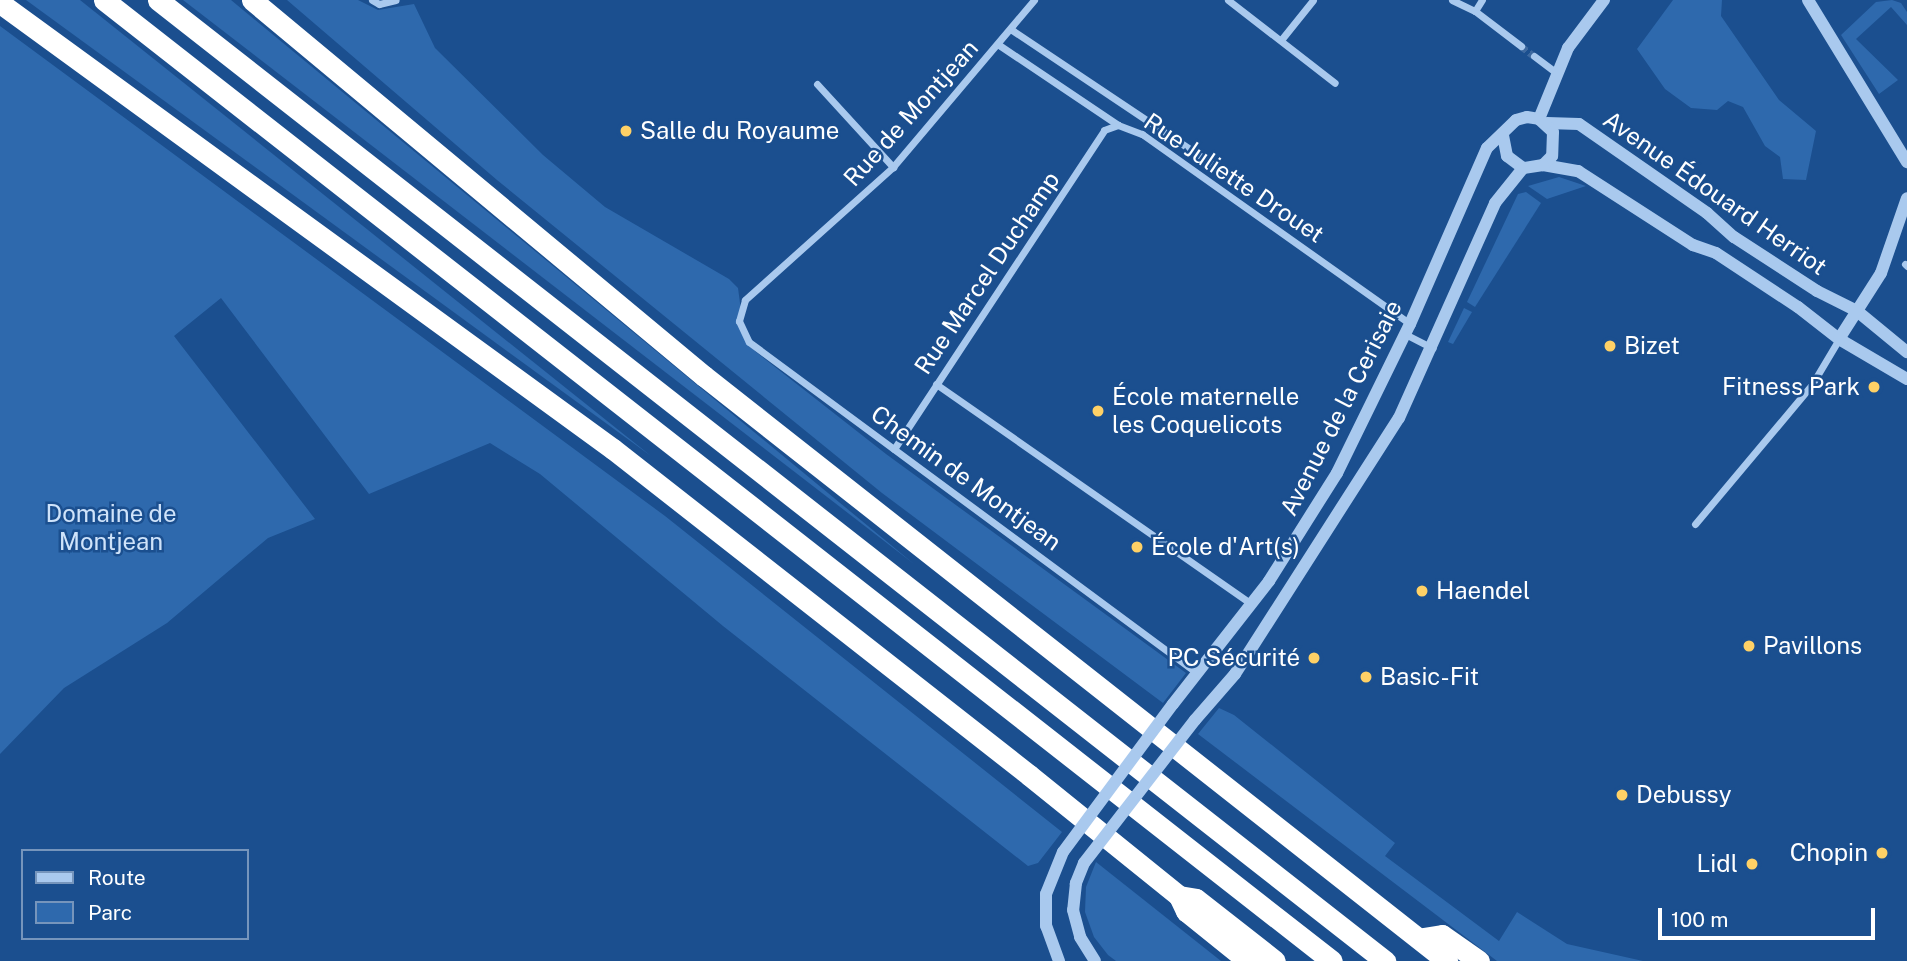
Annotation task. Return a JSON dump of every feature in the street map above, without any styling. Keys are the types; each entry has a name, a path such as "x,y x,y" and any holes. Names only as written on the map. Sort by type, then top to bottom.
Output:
{"highway":[{"path":"104,0 1332,961"},
{"path":"158,0 1385,961"},
{"path":"253,0 715,384 1423,938 1447,961"},
{"path":"0,3 613,449 1179,896 1186,911 1248,961"},
{"path":"1179,896 1196,899 1275,961"},
{"path":"1423,938 1442,935 1479,961"}],"street":[{"path":"372,0 379,4 396,0"},
{"name":"Rue de Montjean","path":"745,300 893,167 1012,30 1034,0"},
{"path":"1228,0 1335,83"},
{"path":"1282,40 1313,0"},
{"path":"1452,0 1475,11 1521,47"},
{"path":"1475,11 1482,0"},
{"path":"1543,121 1516,120 1503,136 1507,156 1522,168 1543,165 1555,144 1543,121 1555,72 1604,0"},
{"path":"1808,0 1907,162"},
{"path":"1012,30 1216,166"},
{"name":"Rue Juliette Drouet","path":"999,45 1118,125 1142,134 1391,310 1408,329 1433,348"},
{"path":"1534,56 1555,72"},
{"path":"817,84 893,167"},
{"name":"Avenue Édouard Herriot","path":"1543,121 1579,124 1707,213 1734,237 1817,291 1857,311 1907,352"},
{"name":"Rue Marcel Duchamp","path":"894,449 1104,130 1118,125"},
{"name":"Avenue de la Cerisaie","path":"1059,961 1046,926 1046,894 1063,852 1173,704 1252,605 1337,473 1408,329 1487,148 1503,136"},
{"name":"Avenue Édouard Herriot","path":"1543,165 1578,171 1788,300 1839,339 1907,379"},
{"name":"Avenue de la Cerisaie","path":"1095,961 1080,937 1073,910 1076,883 1084,863 1195,720 1229,683 1324,540 1399,418 1433,348 1495,203 1522,168"},
{"path":"1695,524 1811,386 1881,273 1907,198"},
{"name":"Chemin de Montjean","path":"745,300 739,321 749,342 1197,673"},
{"path":"936,384 1252,605"}],"green space":[{"path":"26,0 80,0 651,456"},
{"path":"183,0 231,0 914,564"},
{"path":"287,0 358,0 378,10 414,4 435,48 543,155 605,207 729,279 738,288 745,340 756,352 886,454 1186,673 1163,703 882,493 497,180"},
{"path":"1673,0 1722,0 1721,16 1779,100 1816,131 1806,180 1783,179 1780,157 1765,146 1743,107 1728,101 1717,110 1691,108 1665,89 1637,49"},
{"path":"1892,0 1901,3 1907,12 1907,25 1891,7 1856,39 1898,80 1879,94 1841,35 1876,2"},
{"name":"Domaine de Montjean","path":"0,26 665,516 1062,832 1038,863 1028,866 723,626 540,474 490,443 369,494 221,298 174,336 315,519 268,538 167,623 64,688 0,754"},
{"path":"1559,177 1586,186 1547,199 1528,186"},
{"path":"1526,192 1541,203 1475,307 1467,302 1518,194"},
{"path":"1464,308 1472,312 1453,344 1448,342"},
{"path":"1219,708 1234,715 1395,843 1385,856 1499,941 1517,912 1567,944 1643,961 1497,961 1198,734"},
{"path":"1096,862 1221,961 1116,961 1108,955 1094,937 1085,912 1086,887"}],"tunnel":[{"path":"1521,46 1534,56"}],"place":[{"name":"Salle du Royaume","path":"626,131"},
{"name":"Bizet","path":"1610,346"},
{"name":"Fitness Park","path":"1874,387"},
{"name":"École maternelle les Coquelicots","path":"1098,411"},
{"name":"École d'Art(s)","path":"1137,547"},
{"name":"Haendel","path":"1422,591"},
{"name":"Pavillons","path":"1749,646"},
{"name":"PC Sécurité","path":"1314,658"},
{"name":"Basic-Fit","path":"1366,677"},
{"name":"Debussy","path":"1622,795"},
{"name":"Chopin","path":"1882,853"},
{"name":"Lidl","path":"1752,864"}]}
